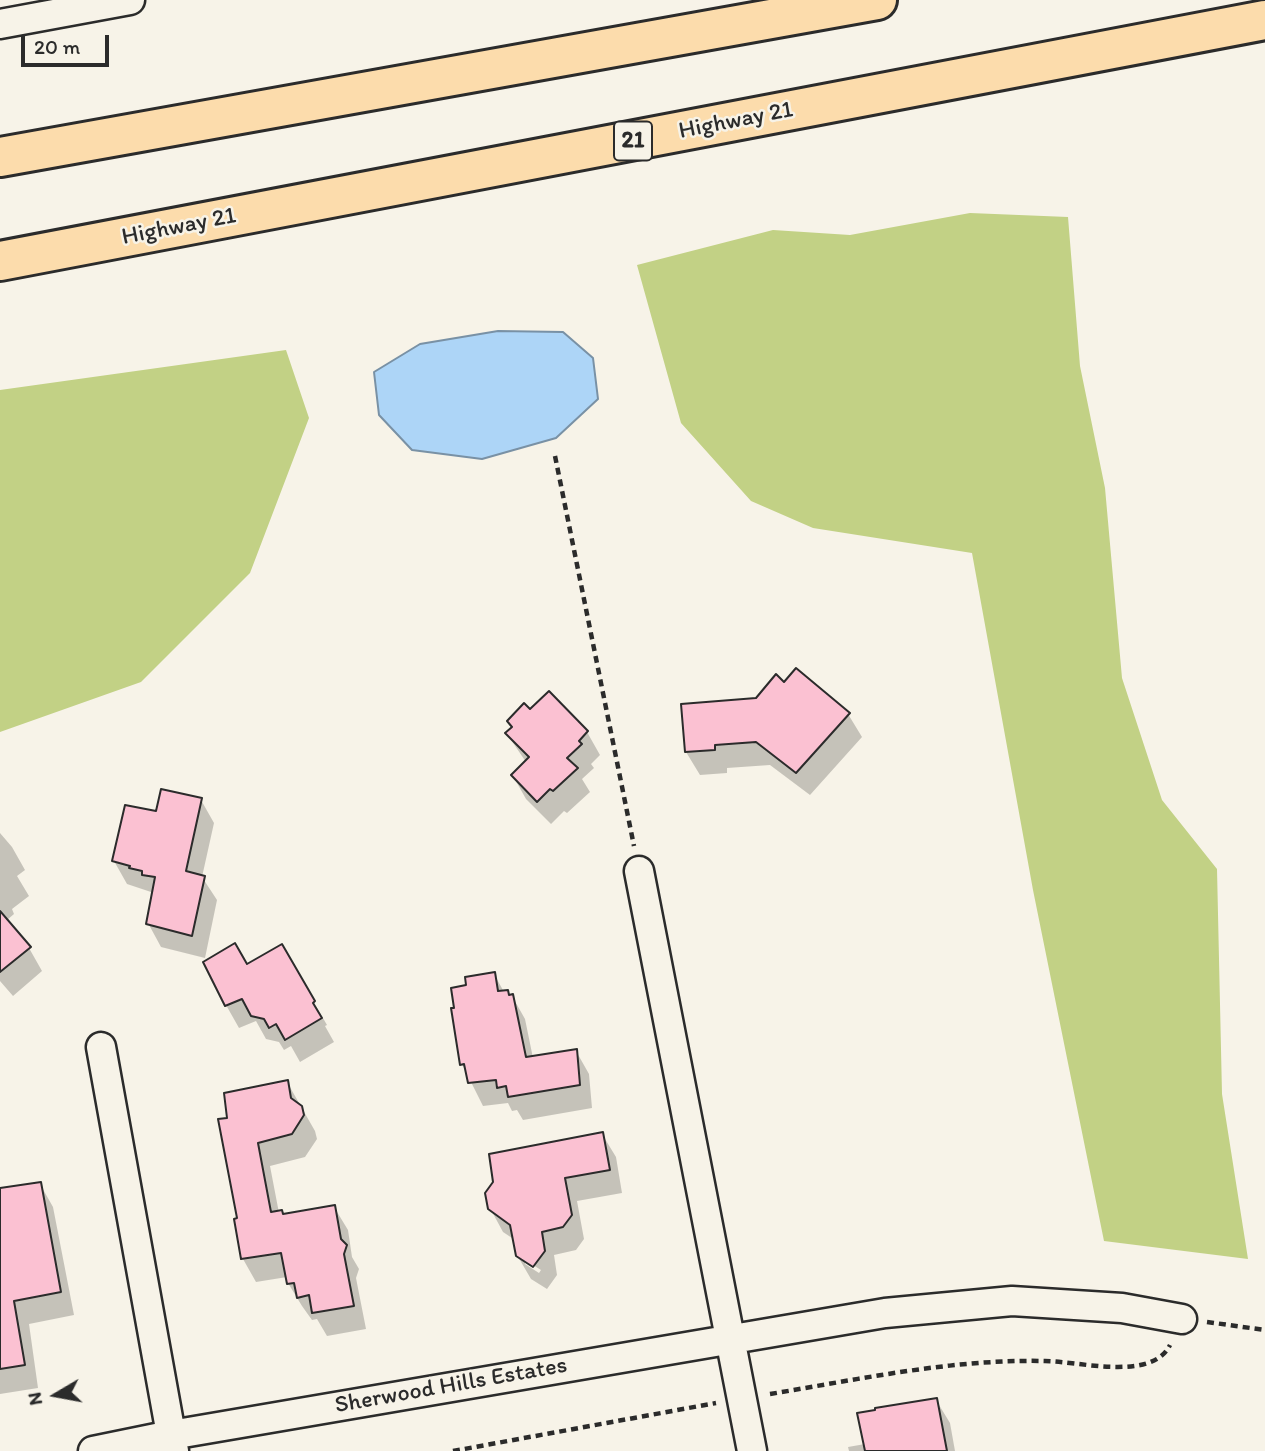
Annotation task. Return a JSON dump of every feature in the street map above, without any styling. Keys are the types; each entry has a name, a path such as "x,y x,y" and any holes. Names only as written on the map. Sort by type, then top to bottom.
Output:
{"main road":[{"path":"0,157 877,0"},
{"name":"Highway 21","path":"0,261 1265,20"}],"street":[{"path":"0,24 130,0"},
{"path":"639,870 752,1451"},
{"path":"100,1047 172,1443"},
{"name":"Sherwood Hills Estates","path":"93,1451 172,1443 732,1338 885,1313 1012,1301 1122,1308 1182,1319"}],"path":[{"path":"555,456 639,870"},
{"path":"768,1394 948,1365 1047,1361 1133,1368 1149,1363 1168,1350 1182,1319 1265,1330"},
{"path":"453,1451 725,1401"}],"green space":[{"path":"970,213 1068,217 1080,366 1105,488 1122,678 1162,800 1217,869 1222,1094 1248,1259 1104,1241 1033,890 972,553 813,528 751,501 681,423 637,265 773,230 850,235"},
{"path":"286,350 309,418 250,573 141,682 0,732 0,390"}],"water":[{"path":"498,331 563,332 593,358 598,399 556,438 482,459 412,450 379,415 374,372 420,344"}],"building":[{"path":"796,668 850,713 796,773 756,742 715,745 715,750 685,752 681,704 756,698 776,674 784,682"},
{"path":"549,691 588,731 579,741 582,744 567,758 578,768 537,802 511,775 529,757 505,733 512,727 507,721 524,703 530,709"},
{"path":"161,789 202,798 186,871 205,876 192,936 146,924 155,877 142,875 142,871 112,861 125,805 156,811"},
{"path":"0,911 31,947 0,972"},
{"path":"235,943 247,964 282,944 322,1018 285,1040 276,1024 269,1028 264,1019 251,1016 242,999 225,1006 203,962"},
{"path":"495,972 498,991 508,990 509,995 513,994 526,1057 577,1049 580,1085 508,1097 506,1086 497,1088 496,1080 468,1083 464,1064 460,1065 451,1008 454,1008 451,988 466,985 465,977"},
{"path":"288,1080 291,1098 302,1106 304,1115 292,1134 258,1143 271,1212 282,1210 283,1214 335,1205 341,1239 347,1245 344,1254 354,1306 312,1313 309,1295 297,1298 294,1283 287,1284 281,1253 241,1259 234,1219 237,1218 218,1119 227,1118 224,1093"},
{"path":"603,1132 610,1170 565,1178 572,1215 563,1227 542,1232 545,1251 533,1267 516,1256 510,1225 488,1209 485,1193 493,1182 489,1154"},
{"path":"41,1182 61,1292 14,1301 25,1365 0,1369 0,1188"},
{"path":"937,1398 947,1451 865,1451 857,1413"}]}
